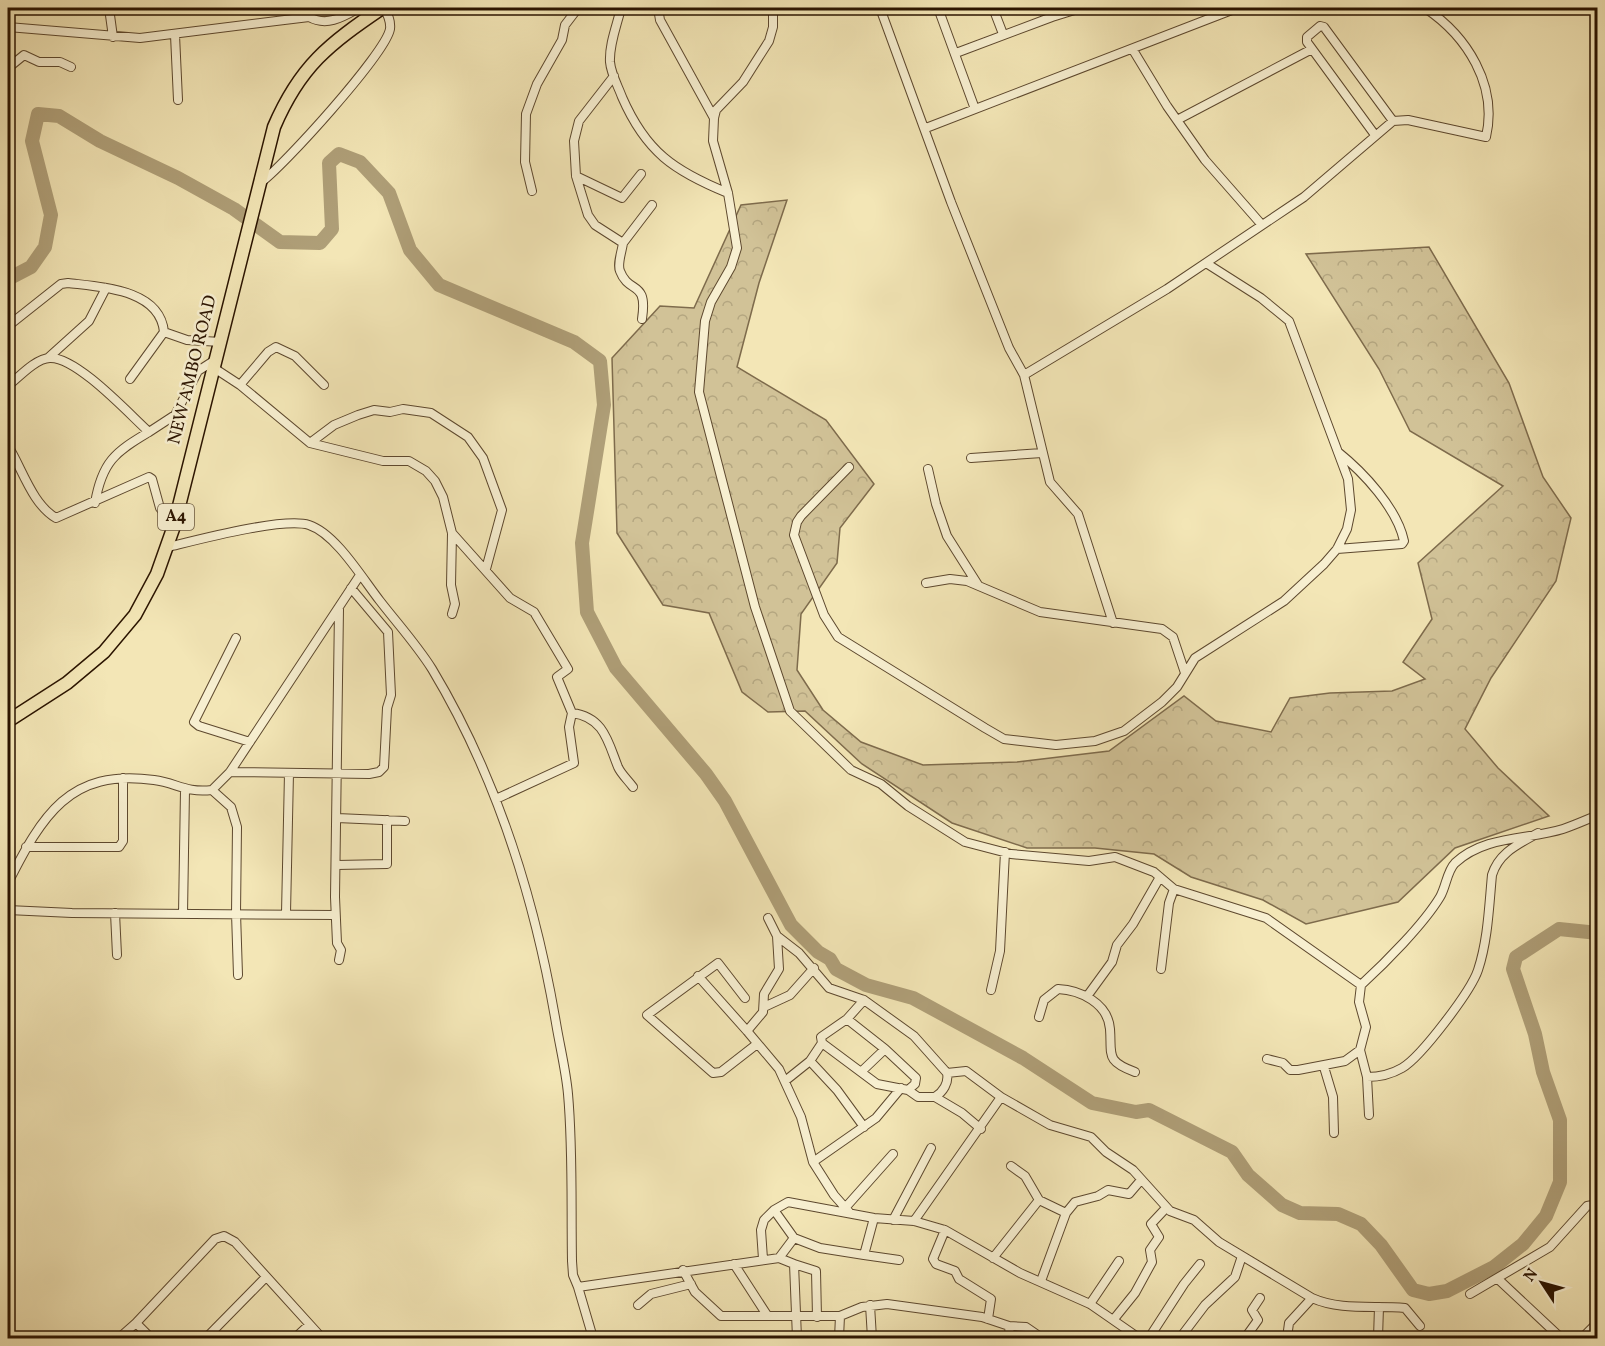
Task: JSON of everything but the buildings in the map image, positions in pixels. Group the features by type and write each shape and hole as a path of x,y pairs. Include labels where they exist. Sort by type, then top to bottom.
{"main road":[{"name":"NEW AMBO ROAD","path":"8,721 67,683 119,636 148,593 168,547 174,526 183,479 216,364 256,191 274,127 291,89 326,49 383,8"}],"street":[{"path":"109,8 113,37"},
{"path":"306,8 309,17"},
{"path":"8,27 113,37 176,35 309,17 324,22 336,20 358,8"},
{"path":"256,191 276,172 345,94 380,49 390,31 389,17 383,8"},
{"path":"532,191 525,162 526,114 537,84 562,40 565,25 578,8"},
{"path":"621,8 611,44 610,62 629,112 650,146 684,173 728,193"},
{"path":"658,8 660,20 714,118"},
{"path":"773,8 770,41 743,82 716,110 714,118 712,141 728,193 737,248 731,267 711,302 705,321 700,402 755,607 790,711 851,770 881,784 908,806 965,842 1005,852 1089,861 1114,857 1154,872 1174,889 1266,918 1360,985"},
{"path":"880,8 968,243 1010,348 1024,375 1050,482 1078,514 1113,623"},
{"path":"938,8 975,109"},
{"path":"993,8 1003,34"},
{"path":"1049,8 1052,16"},
{"path":"956,53 1052,16 1081,8"},
{"path":"926,128 1237,8"},
{"path":"1024,375 1206,263 1262,225 1337,171 1393,121 1408,120 1484,138 1487,136 1486,89 1483,75 1455,32 1425,8"},
{"path":"1375,135 1307,42 1307,37 1320,27 1324,27 1393,121"},
{"path":"176,35 178,100"},
{"path":"1177,120 1312,49"},
{"path":"1133,50 1205,160 1262,225"},
{"path":"8,68 24,55 39,62 60,62 71,67"},
{"path":"614,76 579,121 574,141 576,176 591,220 623,243"},
{"path":"576,176 622,198 641,174"},
{"path":"642,320 644,302 641,292 621,273 619,268 623,243 652,205"},
{"path":"849,467 801,516 794,535 824,615 838,637 1004,739 1056,746 1095,741 1124,731 1162,702 1177,687 1195,658 1284,601 1324,564 1337,549 1347,529 1351,510 1348,479 1289,321 1261,298 1206,263"},
{"path":"8,326 61,284 131,293 160,315 164,332 130,379"},
{"path":"8,386 48,357 89,321 106,288"},
{"path":"164,332 187,340 221,342"},
{"path":"240,385 268,352 276,347 295,356 324,385"},
{"path":"48,357 69,365 93,381 149,432"},
{"path":"95,503 106,464 124,446 175,415 198,371 216,364 310,443 383,461 402,460 417,464 435,481 443,497 452,533 451,585 455,604 452,614"},
{"path":"310,443 334,425 374,410 390,412 403,409 431,413 468,437 483,458 502,510 486,569"},
{"path":"8,446 30,488 49,514 61,518 149,477 152,479 160,508 174,526"},
{"path":"1337,452 1350,462 1389,509 1404,541 1402,544 1337,549"},
{"path":"971,458 1042,453"},
{"path":"928,469 936,504 947,536 978,585"},
{"path":"168,547 237,531 306,524 328,536 431,667 453,707 496,799 528,897 546,966 568,1092 573,1275 593,1338"},
{"path":"452,533 510,598 534,612 568,669 557,677 572,713 569,727 574,764 496,799"},
{"path":"212,790 230,772 360,575"},
{"path":"926,584 950,579 978,585 1040,612 1113,623 1144,625 1168,632 1173,637 1185,673"},
{"path":"230,772 373,773 381,770 386,760 387,708 391,695 388,632 351,588"},
{"path":"339,608 335,915 337,943 341,951 339,960"},
{"path":"236,638 194,722 199,726 250,742"},
{"path":"572,713 583,714 606,732 619,769 633,786"},
{"path":"286,913 290,773"},
{"path":"26,847 119,847 123,841 123,778"},
{"path":"8,883 26,847 46,816 71,793 106,779 123,778 156,780 185,790 212,790 231,807 237,827 238,975"},
{"path":"183,914 185,790"},
{"path":"1369,1115 1367,1077 1360,1050 1366,1027 1359,1002 1360,985 1384,964 1440,896 1454,864 1484,846 1513,837 1562,830 1598,815"},
{"path":"337,818 405,821"},
{"path":"337,865 387,864 387,820"},
{"path":"1367,1077 1382,1077 1404,1067 1416,1056 1468,990 1482,956 1492,875 1496,863 1510,850 1539,833"},
{"path":"991,990 1000,951 1005,852"},
{"path":"1088,995 1112,962 1117,945 1133,924 1160,877"},
{"path":"1161,969 1169,903 1174,889"},
{"path":"8,910 335,915"},
{"path":"115,913 117,955"},
{"path":"747,1031 760,1018 764,1007 764,994 779,969 777,936 768,918"},
{"path":"777,936 782,937 833,991 846,992 864,1000 926,1046 947,1073 945,1088 935,1098"},
{"path":"744,998 719,964 715,964 649,1011 648,1017 713,1073 721,1071 757,1044"},
{"path":"764,1007 790,995 813,968"},
{"path":"699,976 779,1069 801,1117 813,1162 848,1211"},
{"path":"1039,1017 1044,1000 1058,989 1088,995 1108,1019 1109,1048 1114,1060 1119,1066 1135,1072"},
{"path":"785,1081 810,1061 822,1043 821,1037 846,1019 864,1000"},
{"path":"813,1162 876,1118 905,1089 915,1084 916,1078 885,1049 846,1019"},
{"path":"822,1043 877,1084 905,1089 918,1097 935,1098 962,1113 981,1129"},
{"path":"862,1071 885,1049"},
{"path":"1267,1059 1283,1063 1290,1070 1324,1067 1345,1061 1360,1050"},
{"path":"810,1061 837,1090 864,1127"},
{"path":"1324,1067 1333,1097 1334,1133"},
{"path":"947,1073 966,1071 1001,1097 1050,1125 1091,1137 1106,1152 1124,1163 1141,1179 1166,1208 1177,1215 1194,1220 1219,1242 1312,1298 1323,1303 1345,1306 1404,1308 1420,1326"},
{"path":"914,1221 981,1129 1001,1097"},
{"path":"893,1220 931,1148"},
{"path":"848,1211 893,1154"},
{"path":"1011,1166 1025,1176 1039,1200 1066,1214"},
{"path":"1041,1281 1066,1214 1075,1202 1098,1196 1108,1190 1129,1194 1141,1179"},
{"path":"993,1258 1039,1200"},
{"path":"763,1259 761,1230 764,1220 774,1210 788,1202 800,1202 874,1218 914,1221 945,1230 993,1258 1090,1304 1139,1338"},
{"path":"1470,1294 1550,1247 1587,1206 1598,1204"},
{"path":"1114,1319 1135,1293 1152,1262 1150,1250 1159,1237 1151,1224 1166,1208"},
{"path":"774,1210 794,1238 820,1248 899,1260"},
{"path":"864,1255 874,1218"},
{"path":"945,1230 933,1259 936,1264 955,1271 959,1279 992,1299 988,1319"},
{"path":"119,1338 215,1239 224,1236 235,1242 322,1338"},
{"path":"779,1258 794,1238"},
{"path":"1180,1338 1205,1305 1235,1277 1242,1256"},
{"path":"578,1287 683,1270 779,1258 816,1271 817,1317"},
{"path":"1090,1304 1119,1261"},
{"path":"734,1264 767,1315"},
{"path":"794,1264 797,1338"},
{"path":"1149,1338 1184,1284 1200,1264"},
{"path":"683,1270 707,1306 721,1316 767,1315 795,1318 840,1316 870,1305 908,1306 988,1319 1010,1326 1026,1327 1042,1338"},
{"path":"206,1338 266,1277"},
{"path":"1498,1279 1561,1338"},
{"path":"638,1305 651,1294 691,1284"},
{"path":"1245,1338 1258,1320 1252,1310 1260,1298"},
{"path":"1287,1338 1289,1323 1312,1298"},
{"path":"870,1305 872,1338"},
{"path":"1378,1338 1379,1307"},
{"path":"839,1338 840,1316"},
{"path":"1582,1338 1598,1322"},
{"path":"136,1323 151,1338"},
{"path":"295,1338 309,1325"},
{"path":"1010,1326 1010,1338"}],"green space":[{"path":"787,200 759,283 737,367 826,420 874,484 840,528 837,563 801,614 797,670 823,710 861,742 923,765 1017,762 1109,751 1184,696 1216,721 1271,732 1290,698 1330,693 1392,691 1425,679 1403,662 1432,619 1418,563 1503,486 1410,431 1379,369 1306,254 1429,247 1509,383 1543,477 1571,518 1556,581 1491,678 1465,729 1498,768 1549,816 1455,848 1398,902 1306,924 1263,900 1191,877 1154,854 1095,848 1027,848 952,823 862,764 805,711 768,712 742,692 709,613 663,605 617,533 612,358 660,306 694,308 741,205"}],"waterway":[{"path":"8,279 31,267 45,247 51,215 32,141 38,114 59,116 100,141 178,178 234,209 280,242 320,243 332,229 329,163 339,154 360,162 389,193 410,250 439,285 574,342 600,361 604,405 582,543 587,612 616,668 706,774 725,801 791,925 818,952 830,959 836,969 866,985 913,998 1023,1058 1092,1103 1136,1112 1149,1110 1232,1152 1248,1175 1282,1205 1300,1213 1338,1214 1361,1224 1381,1245 1413,1290 1429,1294 1447,1291 1494,1267 1523,1244 1546,1216 1560,1182 1560,1120 1543,1072 1535,1034 1513,969 1516,957 1559,929 1598,933"}]}
